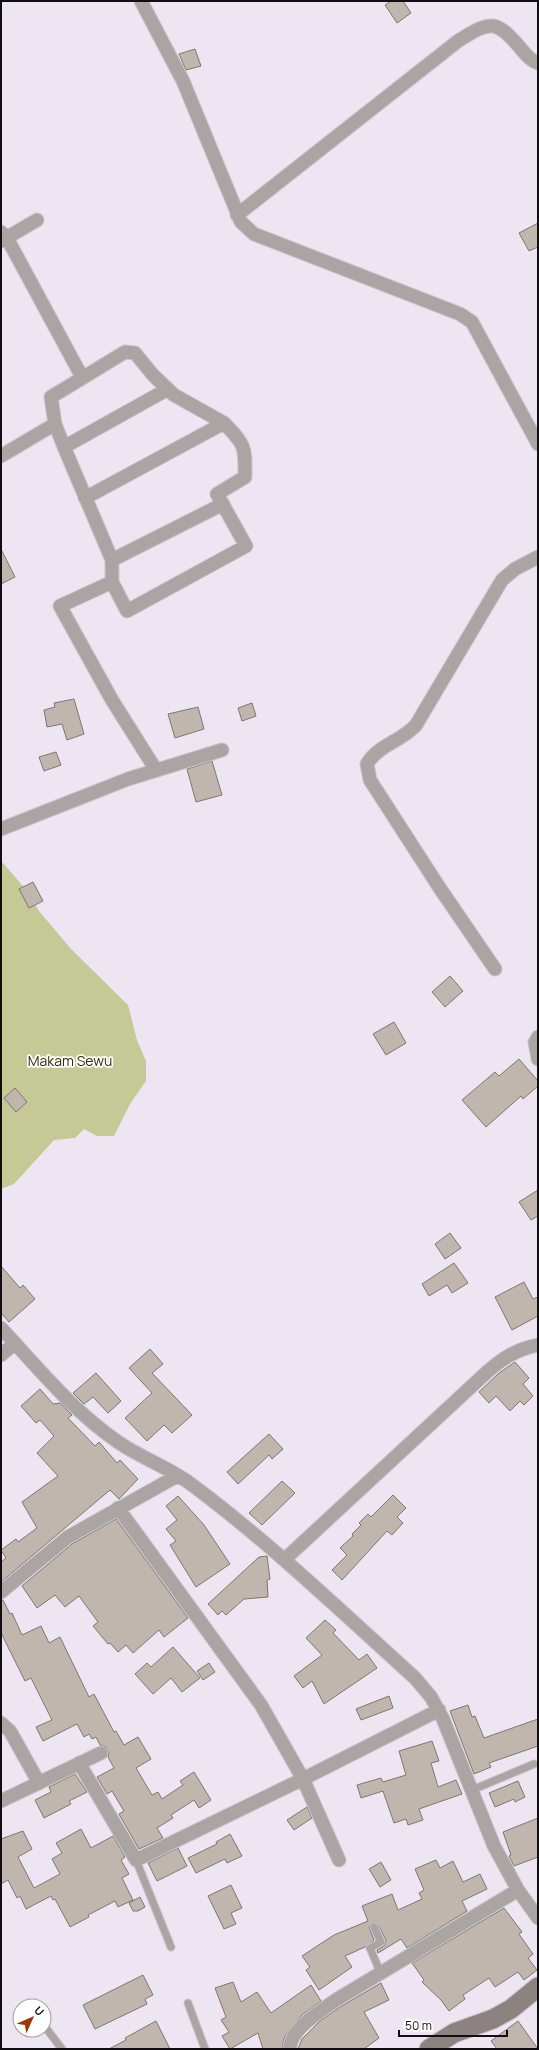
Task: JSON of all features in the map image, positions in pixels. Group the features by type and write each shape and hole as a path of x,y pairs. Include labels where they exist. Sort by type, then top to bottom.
{"main road":[{"path":"429,2049 454,2033 493,2019 511,2009 538,1987"}],"street":[{"path":"141,1 183,81 240,222 254,234 460,314 472,322 538,444"},
{"path":"237,215 458,41 473,32 490,25 502,29 528,57 538,63"},
{"path":"37,220 3,237 82,377"},
{"path":"125,352 135,353 168,389 174,395 224,423 237,437 245,449 245,477 218,494 246,546 127,611 112,582 112,560 55,424 51,397 125,352"},
{"path":"64,447 168,389"},
{"path":"85,498 224,423"},
{"path":"1,456 55,424"},
{"path":"112,560 223,504"},
{"path":"495,969 439,887 370,780 367,772 367,764 377,751 401,738 416,725 502,580 514,569 538,557"},
{"path":"112,582 60,606 112,700 156,770"},
{"path":"1,829 128,778 222,750"},
{"path":"538,1037 535,1042 538,1059"},
{"path":"1,1328 74,1406 94,1425 119,1443 190,1483 284,1560 415,1678 431,1697 439,1710 494,1846 518,1890 538,1918"},
{"path":"1,1355 15,1343"},
{"path":"284,1560 487,1372 507,1356 525,1348 538,1345"},
{"path":"1,1592 68,1537 177,1476"},
{"path":"118,1508 261,1705 303,1779 339,1860"},
{"path":"79,1763 136,1860 303,1779 439,1710"},
{"path":"1,1723 10,1731 39,1783"},
{"path":"1,1801 101,1753"},
{"path":"290,2049 292,2038 309,2019 336,2000 518,1890"}],"lane":[{"path":"472,1790 534,1764"},
{"path":"136,1860 171,1947"},
{"path":"374,1927 381,1942 370,1948 381,1974"},
{"path":"188,2003 205,2049"},
{"path":"52,2036 62,2049"}],"green space":[{"name":"Makam Sewu","path":"1,863 3,863 28,892 39,911 71,949 128,1005 137,1040 146,1061 146,1081 130,1104 114,1136 97,1136 84,1129 75,1138 54,1140 14,1184 1,1189"}],"building":[{"path":"391,1 403,1 411,13 397,23 385,5"},
{"path":"195,49 201,66 186,70 179,54"},
{"path":"538,223 538,247 529,251 519,233"},
{"path":"1,549 15,577 1,584"},
{"path":"74,699 84,734 67,740 62,724 47,727 44,710 55,707 54,703"},
{"path":"252,703 256,716 242,721 238,708"},
{"path":"198,707 204,729 175,738 168,714"},
{"path":"56,752 61,765 44,771 39,757"},
{"path":"212,761 222,795 196,802 187,769"},
{"path":"33,882 43,901 29,908 19,889"},
{"path":"450,976 463,991 445,1007 432,992"},
{"path":"394,1022 406,1043 386,1055 373,1034"},
{"path":"519,1059 538,1081 538,1086 523,1099 521,1096 486,1127 462,1100 495,1072 499,1076"},
{"path":"15,1088 27,1102 16,1112 4,1098"},
{"path":"538,1190 538,1216 531,1220 519,1202"},
{"path":"450,1233 461,1248 445,1259 435,1244"},
{"path":"454,1263 468,1283 452,1293 447,1285 429,1296 422,1284"},
{"path":"1,1266 20,1288 23,1285 35,1299 9,1322 1,1313"},
{"path":"524,1282 533,1299 538,1297 538,1316 512,1330 495,1297"},
{"path":"150,1349 163,1364 152,1373 192,1415 172,1433 164,1425 147,1441 125,1418 152,1393 129,1368"},
{"path":"515,1362 529,1378 523,1384 533,1396 524,1405 520,1401 510,1411 496,1396 489,1403 479,1392 499,1373"},
{"path":"96,1373 121,1401 108,1413 93,1397 84,1404 73,1393"},
{"path":"40,1389 53,1404 60,1403 72,1415 68,1418 95,1446 99,1442 117,1463 120,1460 138,1479 119,1499 110,1490 1,1582 1,1562 6,1558 1,1550 16,1539 18,1542 37,1528 22,1502 58,1476 37,1453 54,1436 40,1420 36,1423 21,1406"},
{"path":"269,1434 283,1449 272,1459 269,1455 238,1484 227,1472"},
{"path":"282,1481 295,1493 262,1525 249,1513"},
{"path":"393,1495 406,1508 397,1517 403,1523 392,1535 387,1531 342,1580 332,1570 347,1555 340,1548 353,1536 352,1534 361,1525 359,1523 368,1514 371,1517"},
{"path":"178,1496 204,1525 230,1564 196,1587 170,1545 176,1541 166,1529 177,1520 166,1506"},
{"path":"116,1519 188,1618 164,1637 159,1630 133,1653 126,1645 118,1652 110,1643 108,1644 93,1626 98,1622 79,1596 65,1607 55,1595 37,1608 22,1586 72,1544"},
{"path":"267,1556 270,1579 267,1580 268,1597 244,1599 226,1615 222,1611 218,1615 208,1604 259,1557"},
{"path":"1,1600 3,1600 10,1614 12,1613 22,1635 41,1626 49,1643 60,1637 89,1697 94,1694 114,1732 116,1731 124,1745 138,1737 151,1759 136,1768 152,1795 158,1792 162,1799 183,1785 180,1781 194,1772 211,1800 199,1808 194,1800 171,1815 173,1818 157,1828 163,1838 139,1849 119,1814 124,1811 112,1791 107,1794 97,1777 114,1768 108,1757 109,1753 106,1747 100,1745 96,1737 92,1739 89,1734 84,1737 77,1724 43,1741 36,1727 52,1720 31,1678 25,1681 1,1632"},
{"path":"325,1620 336,1630 333,1633 359,1660 367,1654 377,1668 324,1704 312,1681 303,1688 294,1676 322,1655 306,1638"},
{"path":"173,1647 200,1678 182,1692 171,1678 153,1694 135,1674 147,1663 151,1667"},
{"path":"209,1663 215,1672 203,1680 197,1671"},
{"path":"389,1696 393,1708 361,1720 356,1709"},
{"path":"468,1705 472,1717 475,1716 484,1738 538,1719 538,1746 489,1763 491,1767 474,1774 450,1711"},
{"path":"432,1741 439,1761 431,1763 438,1787 456,1780 462,1794 419,1809 423,1820 408,1825 406,1819 394,1823 383,1791 361,1798 357,1785 381,1778 383,1782 406,1775 399,1751"},
{"path":"75,1774 87,1792 69,1801 71,1804 44,1818 35,1800 51,1792 49,1787"},
{"path":"518,1781 525,1797 515,1802 514,1799 495,1807 489,1793"},
{"path":"307,1807 312,1818 294,1830 287,1820"},
{"path":"538,1818 538,1857 514,1866 509,1856 511,1855 503,1832"},
{"path":"81,1829 91,1848 113,1836 125,1857 121,1860 129,1874 122,1878 133,1900 118,1907 115,1901 88,1915 89,1917 70,1927 55,1899 53,1900 51,1896 26,1909 20,1896 17,1898 8,1880 1,1884 1,1839 23,1831 32,1849 18,1857 34,1888 60,1874 52,1859 62,1853 56,1843"},
{"path":"230,1834 242,1856 227,1863 225,1859 196,1873 188,1858 217,1844 216,1842"},
{"path":"178,1848 187,1866 157,1881 148,1863"},
{"path":"436,1860 440,1868 453,1861 463,1882 480,1874 487,1889 462,1901 467,1911 407,1948 401,1939 378,1953 377,1950 385,1945 386,1940 378,1925 372,1923 369,1927 374,1940 365,1947 345,1956 352,1967 319,1990 306,1970 310,1967 302,1956 334,1935 368,1921 362,1906 392,1894 398,1910 422,1899 419,1893 424,1890 415,1869"},
{"path":"381,1862 391,1880 380,1887 369,1869"},
{"path":"231,1885 242,1908 231,1913 236,1924 224,1929 208,1896"},
{"path":"140,1897 145,1907 138,1911 133,1911 129,1903"},
{"path":"504,1908 522,1932 519,1934 533,1954 528,1958 537,1970 524,1980 518,1972 495,1987 489,1978 463,1995 465,1999 449,2011 441,2000 422,1982 424,1980 412,1963"},
{"path":"143,1975 153,1995 145,1999 147,2004 95,2029 83,2005"},
{"path":"233,1982 241,2002 257,1992 271,2013 311,1985 321,2001 302,2015 289,2030 284,2038 282,2049 263,2049 258,2033 230,2049 222,2036 229,2032 221,2020 226,2017 215,1988"},
{"path":"381,1983 389,2000 364,2012 379,2038 364,2049 298,2049 302,2039 320,2021 340,2007"},
{"path":"156,2021 170,2049 109,2049 126,2040 125,2038"},
{"path":"518,2021 538,2049 497,2049 491,2041"}]}
